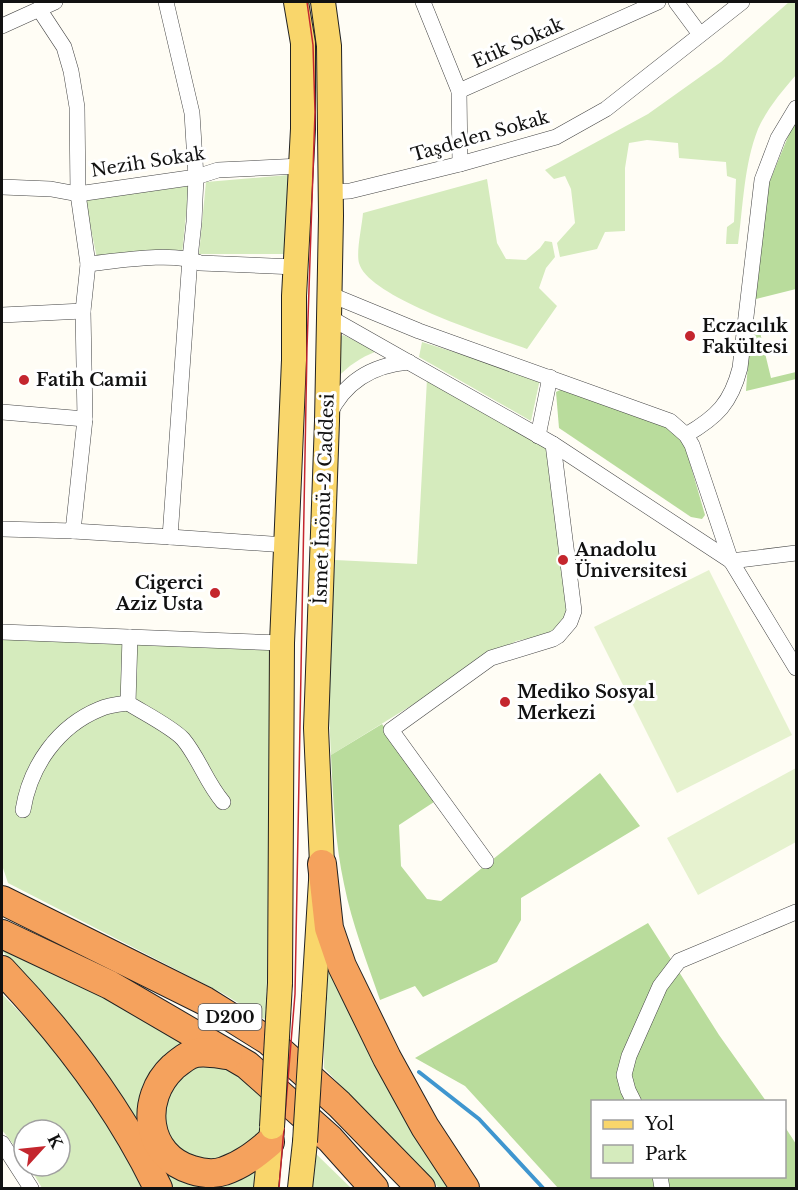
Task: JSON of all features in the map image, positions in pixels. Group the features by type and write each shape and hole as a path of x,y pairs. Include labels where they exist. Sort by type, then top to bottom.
{"highway":[{"path":"322,864 329,928 342,966 392,1068 425,1127 465,1188"},
{"name":"D200","path":"2,900 206,1001 269,1041 339,1104 421,1188"},
{"name":"D200","path":"2,934 110,985 247,1065 330,1138 374,1188"},
{"path":"2,970 72,1049 111,1104 158,1188"},
{"path":"231,1055 195,1053 178,1062 162,1077 152,1101 151,1126 163,1150 178,1166 204,1173 222,1172 244,1163 271,1135"}],"main road":[{"name":"İsmet İnönü-2 Caddesi","path":"266,1188 280,983 282,644 301,166 303,44 296,2"},
{"name":"İsmet İnönü-2 Caddesi","path":"300,1188 305,1142 322,864 316,728 327,421 331,192 329,46 323,2"}],"street":[{"path":"2,26 55,2"},
{"path":"166,2 192,113 196,177 170,537"},
{"path":"423,2 459,90 460,164"},
{"name":"Etik Sokak","path":"459,90 658,2"},
{"path":"676,2 699,33"},
{"name":"Taşdelen Sokak","path":"331,192 350,191 460,164 556,136 606,109 699,33 742,2"},
{"path":"39,9 64,47 71,71 77,107 78,194 88,264 83,311 85,419 73,531"},
{"path":"686,435 707,423 720,411 736,384 740,368 762,180 778,138 796,108"},
{"name":"Nezih Sokak","path":"2,187 51,189 78,194 196,177 218,171 301,166"},
{"path":"88,264 137,259 190,258 200,263 296,267"},
{"path":"329,305 409,362 553,444 731,561 796,553"},
{"path":"329,305 419,331 670,421 686,435 692,445 731,561 796,668"},
{"path":"2,315 83,311"},
{"path":"327,421 340,397 358,378 391,363 409,362"},
{"path":"538,436 550,377"},
{"path":"2,412 85,419"},
{"path":"486,861 391,730 491,658 553,639 563,632 570,622 574,610 553,444"},
{"path":"2,529 73,531 285,545"},
{"path":"2,632 282,644"},
{"path":"128,703 130,637"},
{"path":"22,810 26,790 32,776 48,749 72,724 102,707 128,703 180,736 193,752 213,791 222,802"},
{"path":"633,1100 624,1075 629,1056 660,986 679,961 796,912"},
{"path":"2,1143 32,1188"}],"green space":[{"path":"789,2 796,2 796,75 766,114 753,142 738,244 726,244 727,227 734,222 736,179 727,176 726,162 679,158 678,143 647,140 629,143 625,168 625,231 605,232 597,249 560,257 557,243 575,223 571,189 565,176 554,179 545,170 648,114 721,62"},
{"path":"796,124 796,289 752,300 769,183 792,127"},
{"path":"288,175 285,254 199,254 206,182"},
{"path":"487,179 497,243 506,259 526,260 545,241 552,242 555,257 546,268 539,288 557,306 527,349 462,326 407,302 384,290 367,276 359,263 363,213"},
{"path":"189,186 182,254 98,263 85,200"},
{"path":"757,320 771,378 796,372 796,379 746,391 751,321"},
{"path":"343,335 377,351 355,362 336,379 339,338"},
{"path":"422,342 540,379 531,421 419,357"},
{"path":"427,379 548,447 569,607 561,626 550,634 516,641 331,755 327,676 335,560 417,564"},
{"path":"566,387 662,421 683,439 705,515 702,519 691,517 559,428 556,392"},
{"path":"709,570 792,735 677,793 594,627"},
{"path":"2,637 274,649 266,1020 222,993 8,883 2,865"},
{"path":"382,724 437,800 399,825 401,866 427,899 441,901 600,773 640,826 521,898 521,920 497,962 423,997 415,986 380,1000 355,928 344,884 336,836 331,755"},
{"path":"796,768 796,842 698,895 667,838"},
{"path":"648,923 719,1035 765,1100 591,1100 591,1178 786,1178 786,1129 796,1144 796,1188 558,1188 465,1086 415,1058"},
{"path":"324,940 454,1188 439,1188 324,1068"},
{"path":"2,944 195,1044 145,1113 190,1175 260,1158 257,1188 164,1188 39,989 2,951"},
{"path":"2,994 59,1053 123,1146 143,1188 42,1188 36,1178 72,1178 72,1118 12,1118 12,1143 2,1130"},
{"path":"219,1059 264,1092 261,1132 251,1143 220,1160 198,1160 183,1154 161,1127 174,1073"},
{"path":"312,1150 351,1188 310,1188"}],"waterway":[{"path":"419,1072 479,1119 543,1188"}],"tram line":[{"path":"279,1188 295,994 307,348 315,112 313,45 307,2"}],"place":[{"name":"Eczacılık Fakültesi","path":"690,336"},
{"name":"Fatih Camii","path":"24,380"},
{"name":"Anadolu Üniversitesi","path":"563,560"},
{"name":"Cigerci Aziz Usta","path":"215,593"},
{"name":"Mediko Sosyal Merkezi","path":"505,702"}]}
